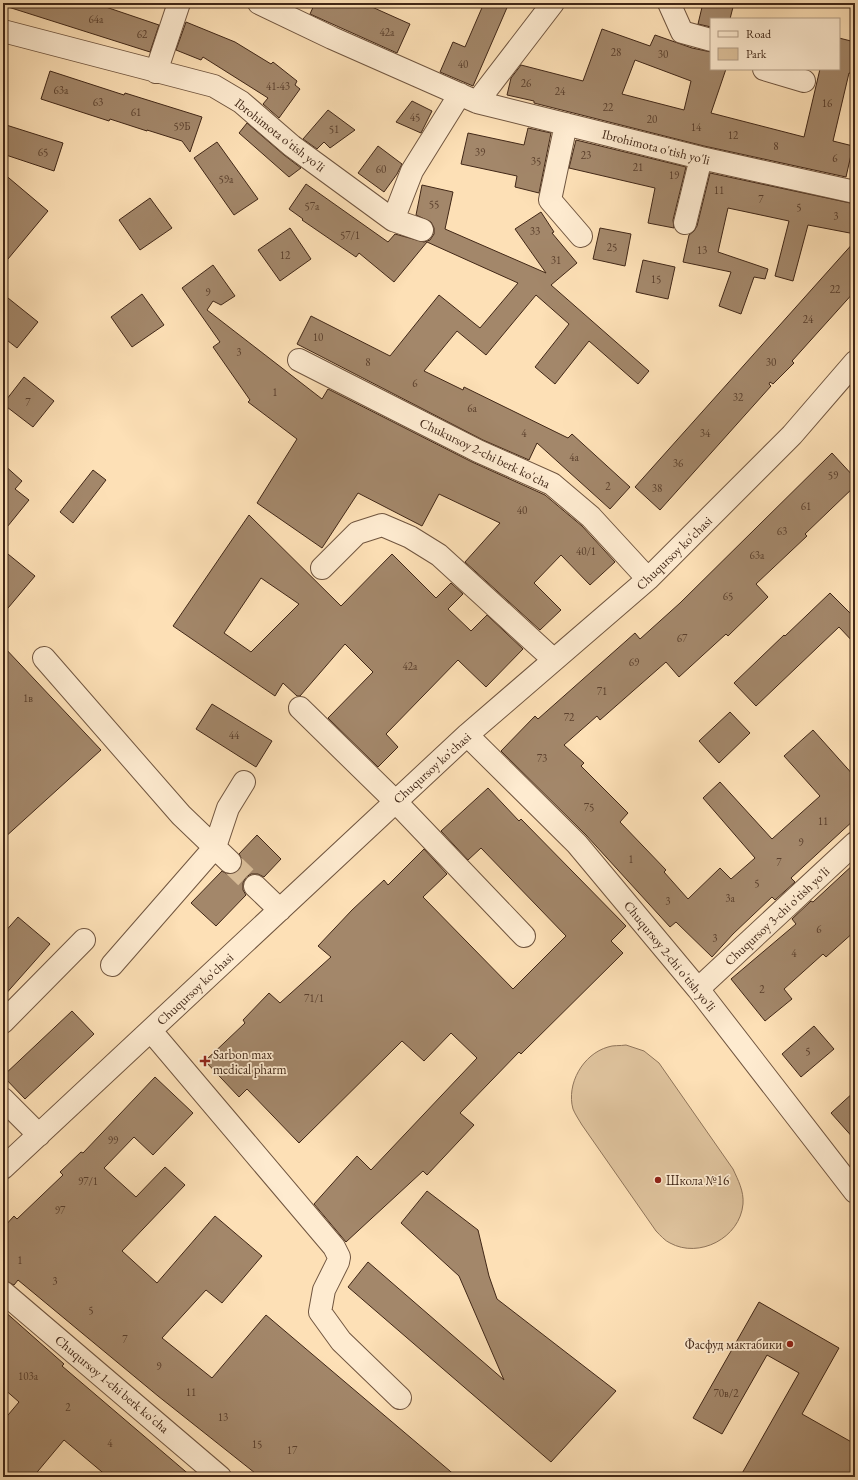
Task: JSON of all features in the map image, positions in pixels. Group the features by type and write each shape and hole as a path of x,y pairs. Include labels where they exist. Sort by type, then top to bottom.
{"street":[{"path":"156,72 179,3"},
{"name":"Ibrohimota o'tish yo'li","path":"259,3 332,38 468,98 701,158 855,192"},
{"path":"393,220 412,171 468,98 553,3"},
{"path":"669,3 682,32 710,40"},
{"name":"Ibrohimota o'tish yo'li","path":"3,31 156,72 182,76 214,86 234,98 292,146 393,220 422,230"},
{"path":"767,70 804,81"},
{"path":"566,124 550,200 581,236"},
{"path":"685,223 701,158"},
{"name":"Chukursoy 2-chi berk ko'cha","path":"299,360 478,451 552,484 591,517 648,579"},
{"name":"Chuqursoy ko'chasi","path":"3,1168 467,735 648,579 792,435 855,362"},
{"path":"322,568 358,533 382,525 410,537 438,555 554,660"},
{"path":"44,658 181,814 230,862"},
{"path":"300,708 395,801 524,936"},
{"name":"Chuqursoy 2-chi o'tish yo'li","path":"467,735 577,844 698,989 855,1192"},
{"path":"112,965 215,847 228,808 244,782"},
{"name":"Chuqursoy 3-chi o'tish yo'li","path":"698,989 855,843"},
{"path":"255,886 280,910"},
{"path":"3,1022 84,940"},
{"path":"151,1031 334,1247 339,1257 338,1262 324,1290 320,1312 341,1341 400,1398"},
{"path":"3,1099 39,1135"},
{"name":"Chuqursoy 1-chi berk ko'cha","path":"3,1292 220,1477"}],"green space":[{"path":"626,1045 644,1051 659,1063 733,1169 737,1177 742,1190 743,1199 740,1216 734,1227 726,1236 705,1247 681,1247 668,1242 656,1231 582,1125 573,1109 571,1099 574,1080 584,1063 591,1056 610,1046"}],"building":[{"path":"5,3 94,3 159,25 150,52 5,6"},
{"path":"315,3 363,3 410,24 397,53 310,14"},
{"path":"484,3 509,3 473,86 440,72 453,42 465,47"},
{"path":"703,3 734,3 730,18 710,18 710,27 698,24"},
{"path":"186,22 235,42 271,64 273,62 297,81 295,85 300,89 279,118 263,104 268,98 203,57 201,60 176,50"},
{"path":"602,29 650,46 655,35 692,48 710,52 710,70 726,70 711,113 804,137 820,70 840,70 840,38 855,42 855,74 849,73 833,141 853,146 846,177 704,146 507,95 511,78 521,65 583,81","holes":["635,60 691,81 684,110 622,94"]},
{"path":"50,71 124,95 125,93 202,117 190,152 182,141 110,119 109,121 41,99"},
{"path":"412,101 432,111 421,133 396,122"},
{"path":"328,110 355,130 330,148 324,142 317,149 303,139"},
{"path":"247,123 301,168 289,177 239,133"},
{"path":"3,124 63,143 54,171 3,154"},
{"path":"528,128 551,133 539,193 515,187 517,176 461,164 468,133 524,145"},
{"path":"576,140 686,167 673,220 674,228 648,223 655,188 569,168"},
{"path":"217,142 258,199 234,215 194,158"},
{"path":"378,146 402,164 397,174 384,192 358,173"},
{"path":"3,173 48,211 3,265"},
{"path":"710,173 855,204 855,234 808,225 793,281 775,276 789,221 728,208 718,252 768,269 765,279 754,277 741,314 719,306 731,272 683,262 689,235 697,226"},
{"path":"306,184 388,242 395,234 424,242 430,240 434,234 434,228 431,222 416,215 422,185 453,192 445,229 546,273 515,229 541,212 554,232 552,233 577,263 551,285 649,371 638,384 589,341 555,384 535,367 569,324 536,295 486,355 457,331 424,371 463,390 464,387 568,438 572,434 630,487 610,509 537,443 529,460 483,440 297,344 311,316 390,356 439,295 480,328 518,283 427,242 394,282 359,253 356,257 302,220 303,219 289,209"},
{"path":"150,198 172,228 140,250 119,220"},
{"path":"290,228 311,259 280,281 258,250"},
{"path":"600,228 631,234 625,266 593,259"},
{"path":"855,241 855,291 792,361 794,363 773,384 770,382 769,384 771,386 660,510 635,487"},
{"path":"643,260 675,267 668,299 636,292"},
{"path":"213,265 235,296 221,305 213,301 207,310 322,399 328,389 472,462 545,495 582,526 615,562 590,585 561,555 534,583 561,610 540,630 465,562 500,523 439,494 422,526 358,493 322,548 257,503 297,439 248,402 250,400 213,347 220,342 182,288"},
{"path":"3,294 38,322 17,348 3,337"},
{"path":"142,294 164,325 132,347 111,317"},
{"path":"24,377 54,401 33,427 3,404"},
{"path":"832,453 855,478 855,486 805,534 807,536 756,584 768,597 728,636 726,634 679,677 666,662 600,720 597,716 564,745 584,763 581,766 628,813 620,822 666,870 664,872 688,899 720,868 731,879 755,858 703,798 720,782 772,839 820,796 784,756 813,730 855,777 855,819 791,878 795,882 775,900 772,897 733,934 712,957 676,922 670,927 586,835 501,751 535,716 538,719 635,633 640,639 680,603"},
{"path":"3,464 22,481 15,489 29,500 3,532"},
{"path":"93,470 106,480 73,523 60,512"},
{"path":"249,515 341,606 392,554 436,598 451,583 463,594 448,609 471,631 487,615 523,649 486,687 458,660 386,734 398,747 378,767 328,718 373,672 345,644 300,696 297,696 283,683 275,696 173,626","holes":["261,578 299,604 251,652 224,633"]},
{"path":"3,550 35,576 3,614"},
{"path":"830,593 855,618 855,644 839,627 756,706 734,683"},
{"path":"3,646 101,750 3,839"},
{"path":"212,704 272,741 256,767 196,729"},
{"path":"730,712 750,733 719,763 699,741"},
{"path":"488,788 519,821 521,819 626,926 611,941 623,953 521,1054 519,1052 460,1113 474,1125 427,1175 423,1171 346,1242 314,1204 357,1156 371,1170 477,1058 451,1033 424,1061 402,1041 299,1143 247,1089 239,1097 205,1061 245,1023 243,1020 269,993 280,1003 331,957 318,946 352,910 384,880 388,885 424,849 447,874 423,897 513,989 566,936 481,848 468,860 441,831"},
{"path":"257,835 281,859 264,877 258,874 251,874 246,877 243,883 243,890 246,895 216,926 191,903 222,871 227,874 233,874 239,871 242,865 242,859 239,854"},
{"path":"855,863 855,931 826,957 823,954 784,989 792,999 765,1021 731,979 796,924 792,919 811,901 813,902"},
{"path":"18,917 50,944 3,997 3,934"},
{"path":"72,1011 94,1034 25,1099 3,1076"},
{"path":"814,1026 834,1049 801,1077 782,1054"},
{"path":"155,1077 193,1113 153,1155 134,1137 104,1168 136,1197 165,1167 185,1185 122,1251 157,1283 215,1216 262,1256 222,1303 206,1290 162,1338 212,1378 266,1315 457,1477 260,1477 158,1396 18,1280 14,1285 3,1280 3,1228 14,1216 17,1219 63,1175 60,1172 81,1152 83,1153"},
{"path":"855,1091 855,1140 831,1113"},
{"path":"427,1191 478,1230 489,1276 497,1299 616,1391 551,1462 348,1287 368,1262 504,1380 459,1276 401,1223"},
{"path":"759,1302 839,1348 802,1414 855,1444 855,1477 740,1477 799,1373 767,1355 722,1434 693,1418"},
{"path":"3,1310 64,1364 62,1366 192,1477 108,1477 64,1440 33,1477 13,1477 3,1469 3,1421 19,1402 3,1388"}],"tunnel":[{"path":"230,862 255,886"}],"place":[{"name":"Sarbon max medical pharm","path":"205,1061"},
{"name":"Школа №16","path":"658,1180"},
{"name":"Фасфуд мактабики","path":"790,1344"}]}
